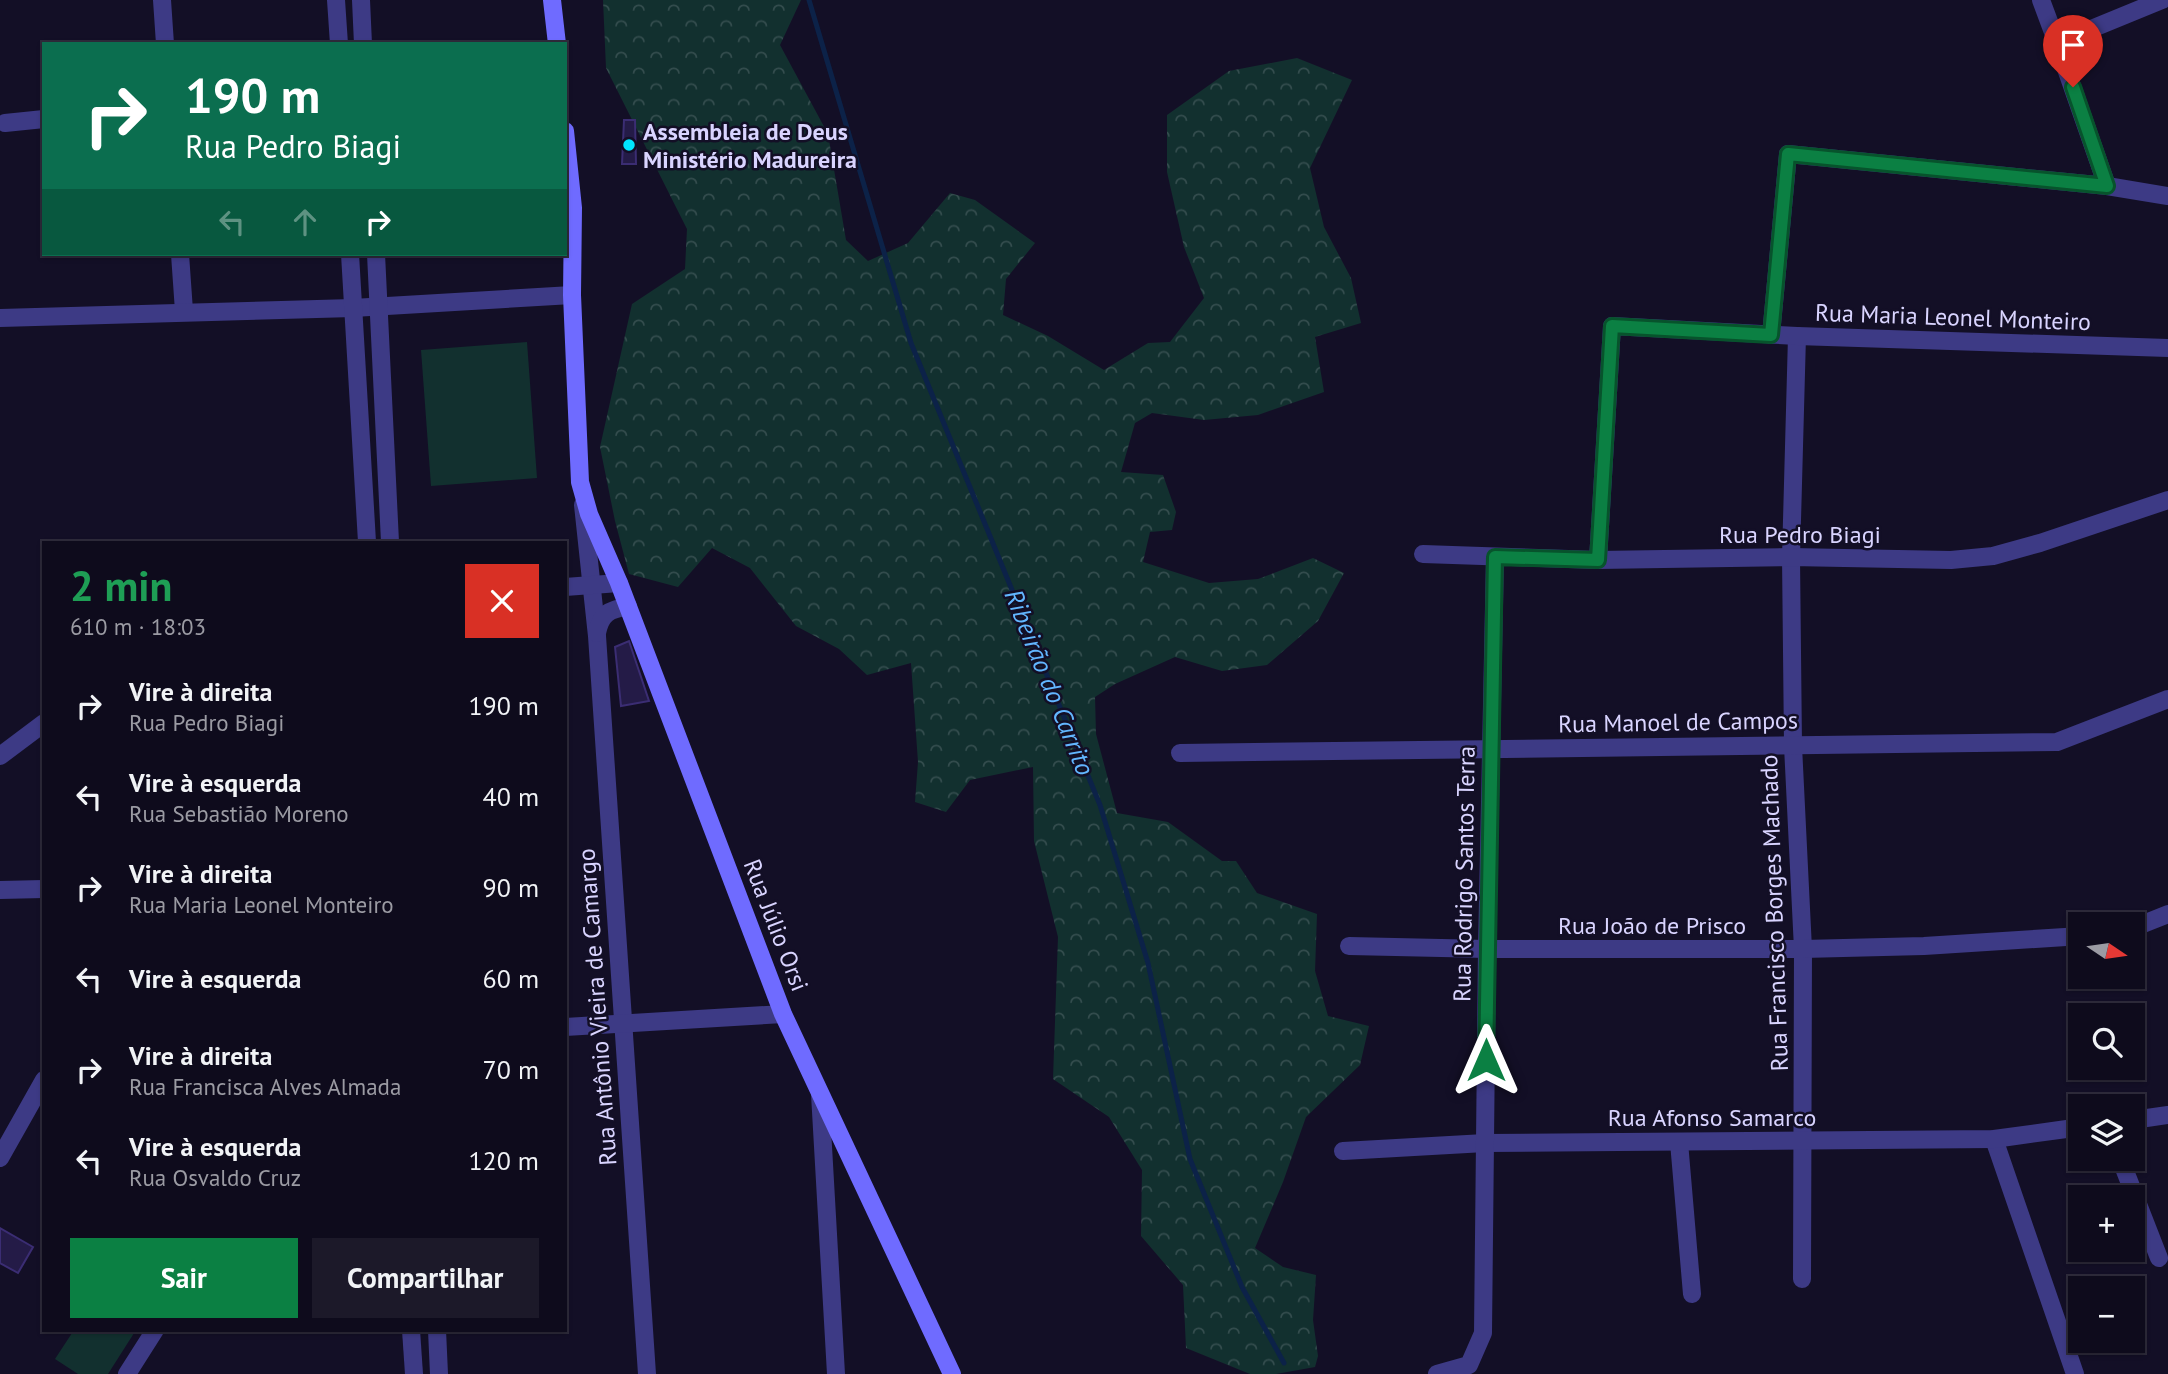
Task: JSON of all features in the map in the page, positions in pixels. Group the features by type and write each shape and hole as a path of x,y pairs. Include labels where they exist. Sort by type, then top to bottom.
{"main road":[{"path":"552,0 557,42"},
{"name":"Rua Júlio Orsi","path":"567,150 573,208 572,295 580,482 590,514 628,606 783,1014 952,1374"}],"street":[{"path":"162,0 165,42"},
{"path":"336,0 339,42"},
{"path":"361,0 363,42"},
{"path":"2041,0 2107,186"},
{"path":"2057,43 2162,0"},
{"path":"5,123 42,119"},
{"path":"1771,335 1788,154 2107,186 2168,196"},
{"path":"180,256 184,311"},
{"path":"350,256 367,541"},
{"path":"376,256 390,541"},
{"path":"0,318 353,308 572,295"},
{"name":"Rua Maria Leonel Monteiro","path":"1598,560 1612,326 1771,335 2168,348"},
{"name":"Rua Francisco Borges Machado","path":"1797,336 1791,557 1793,746 1803,949 1802,1279"},
{"name":"Rua Antônio Vieira de Camargo","path":"580,482 597,636 647,1374"},
{"name":"Rua Pedro Biagi","path":"1423,554 1598,560 1791,557 1951,560 1993,556 2040,544 2168,500"},
{"name":"Rua Rodrigo Santos Terra","path":"1437,1374 1469,1365 1483,1333 1495,557"},
{"path":"567,587 619,583"},
{"path":"597,636 603,615 628,606"},
{"name":"Rua Manoel de Campos","path":"1180,753 2057,741 2168,699"},
{"path":"0,756 42,724"},
{"path":"0,890 42,889"},
{"path":"2146,923 2168,914"},
{"name":"Rua João de Prisco","path":"1349,946 1803,949 1924,946 2068,937"},
{"path":"567,1027 783,1014"},
{"path":"0,1158 42,1084"},
{"path":"820,1090 836,1374"},
{"path":"2145,1118 2168,1115"},
{"name":"Rua Afonso Samarco","path":"1343,1151 1485,1143 1994,1139 2068,1129"},
{"path":"1994,1139 2075,1374"},
{"path":"1679,1142 1692,1294"},
{"path":"2125,1171 2159,1258"},
{"path":"127,1374 154,1332"},
{"path":"411,1332 414,1374"},
{"path":"437,1332 439,1374"}],"green space":[{"path":"603,0 801,0 780,45 828,134 846,240 868,261 908,243 950,193 975,200 1035,243 1006,279 1003,315 1048,336 1104,370 1148,343 1170,342 1204,298 1184,247 1167,172 1167,115 1229,71 1297,58 1352,80 1310,168 1324,227 1351,278 1361,323 1315,337 1324,392 1258,415 1204,420 1152,413 1135,423 1121,472 1163,475 1176,512 1172,530 1150,532 1143,562 1209,583 1258,579 1313,558 1344,573 1318,621 1267,665 1222,671 1175,657 1115,684 1095,697 1096,734 1117,813 1168,822 1222,861 1236,861 1257,893 1317,914 1315,971 1328,1016 1369,1026 1360,1065 1306,1117 1283,1182 1255,1248 1283,1267 1316,1275 1313,1320 1318,1356 1315,1367 1276,1374 1250,1374 1186,1348 1183,1285 1141,1236 1142,1170 1109,1117 1053,1079 1058,937 1034,841 1033,767 970,780 946,812 915,802 918,762 911,663 867,675 839,649 796,626 750,568 712,548 678,587 629,574 600,447 632,304 685,269 687,229 606,68"},
{"path":"527,342 537,478 431,486 421,350"},
{"path":"73,1332 135,1332 108,1374 78,1374 55,1359"}],"building":[{"path":"624,120 635,120 636,164 622,164"},
{"path":"629,641 649,701 621,706 615,647"},
{"path":"0,1228 33,1247 18,1273 0,1263"}],"waterway":[{"name":"Ribeirão do Carrito","path":"809,0 911,343 1100,805 1148,963 1190,1159 1242,1287 1284,1363"}],"place":[{"name":"Assembleia de Deus Ministério Madureira","path":"629,145"}],"route":[{"path":"1486,1060 1495,557 1598,560 1612,326 1771,335 1788,154 2107,186 2073,87"}]}
